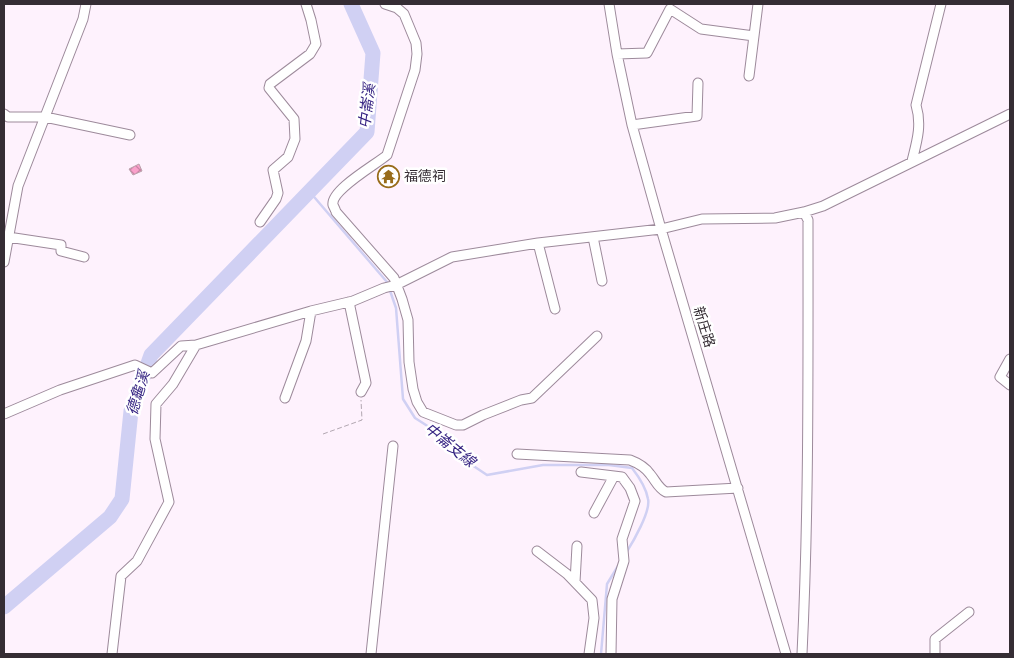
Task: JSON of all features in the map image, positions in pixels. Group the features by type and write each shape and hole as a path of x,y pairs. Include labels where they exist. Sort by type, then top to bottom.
{"street":[{"path":"4,262 18,186 82,19 86,4"},
{"path":"260,222 278,193 273,170 288,157 295,139 294,119 268,88 270,84 310,54 316,44 306,4"},
{"path":"385,4 397,8 406,18 416,43 415,70 387,155 378,163 359,174 333,198 332,205 394,278 408,320 409,362 413,389 422,412 456,425 463,425 521,400 532,398 597,336"},
{"name":"新庄路","path":"609,4 632,125 786,654"},
{"path":"749,76 758,4"},
{"path":"912,161 920,133 920,118 916,105 941,4"},
{"path":"618,54 647,53 671,6 701,30 754,36"},
{"path":"632,125 697,116 698,83"},
{"path":"4,114 8,117 45,117 130,134"},
{"path":"4,414 60,390 135,365 152,374 181,346 196,345 311,311 349,302 396,285 452,257 538,243 661,229 702,219 775,218 804,212 822,206 1010,114"},
{"path":"802,654 808,378 808,220 804,212"},
{"path":"8,237 61,245 61,251 84,258"},
{"path":"593,237 602,282"},
{"path":"538,243 555,309"},
{"path":"349,302 366,383 361,392"},
{"path":"286,398 306,340 311,311"},
{"path":"112,654 121,576 136,561 169,502 155,438 156,404 173,384 196,345"},
{"path":"1010,359 1000,377 1010,385"},
{"path":"371,654 393,446"},
{"path":"517,454 630,460 646,469 662,490 666,492 738,488"},
{"path":"581,472 622,477 630,488 635,501 622,539 624,561 612,599 611,654"},
{"path":"594,513 614,476"},
{"path":"575,582 577,546"},
{"path":"537,551 567,574 592,600 594,618 589,654"},
{"path":"934,654 935,639 970,612"}],"path":[{"path":"323,434 362,420 361,392"}],"building":[{"path":"139,164 142,171 133,175 129,169"},
{"name":"福德祠","path":"390,167 396,173 386,185 379,180"}],"waterway":[{"name":"德龜溪","path":"4,607 110,517 122,499 131,411 151,355 367,132 373,53 351,4"},
{"name":"中崙支線","path":"309,191 387,282 396,308 403,399 415,418 440,434 466,461 487,475 543,465 609,465 632,468 644,486 648,504 641,526 626,553"},
{"name":"中崙支線","path":"601,654 607,584 618,566"}],"place":[{"name":"福德祠","path":"388,176"}],"water label":[{"name":"中崙溪","path":"367,106"}]}
